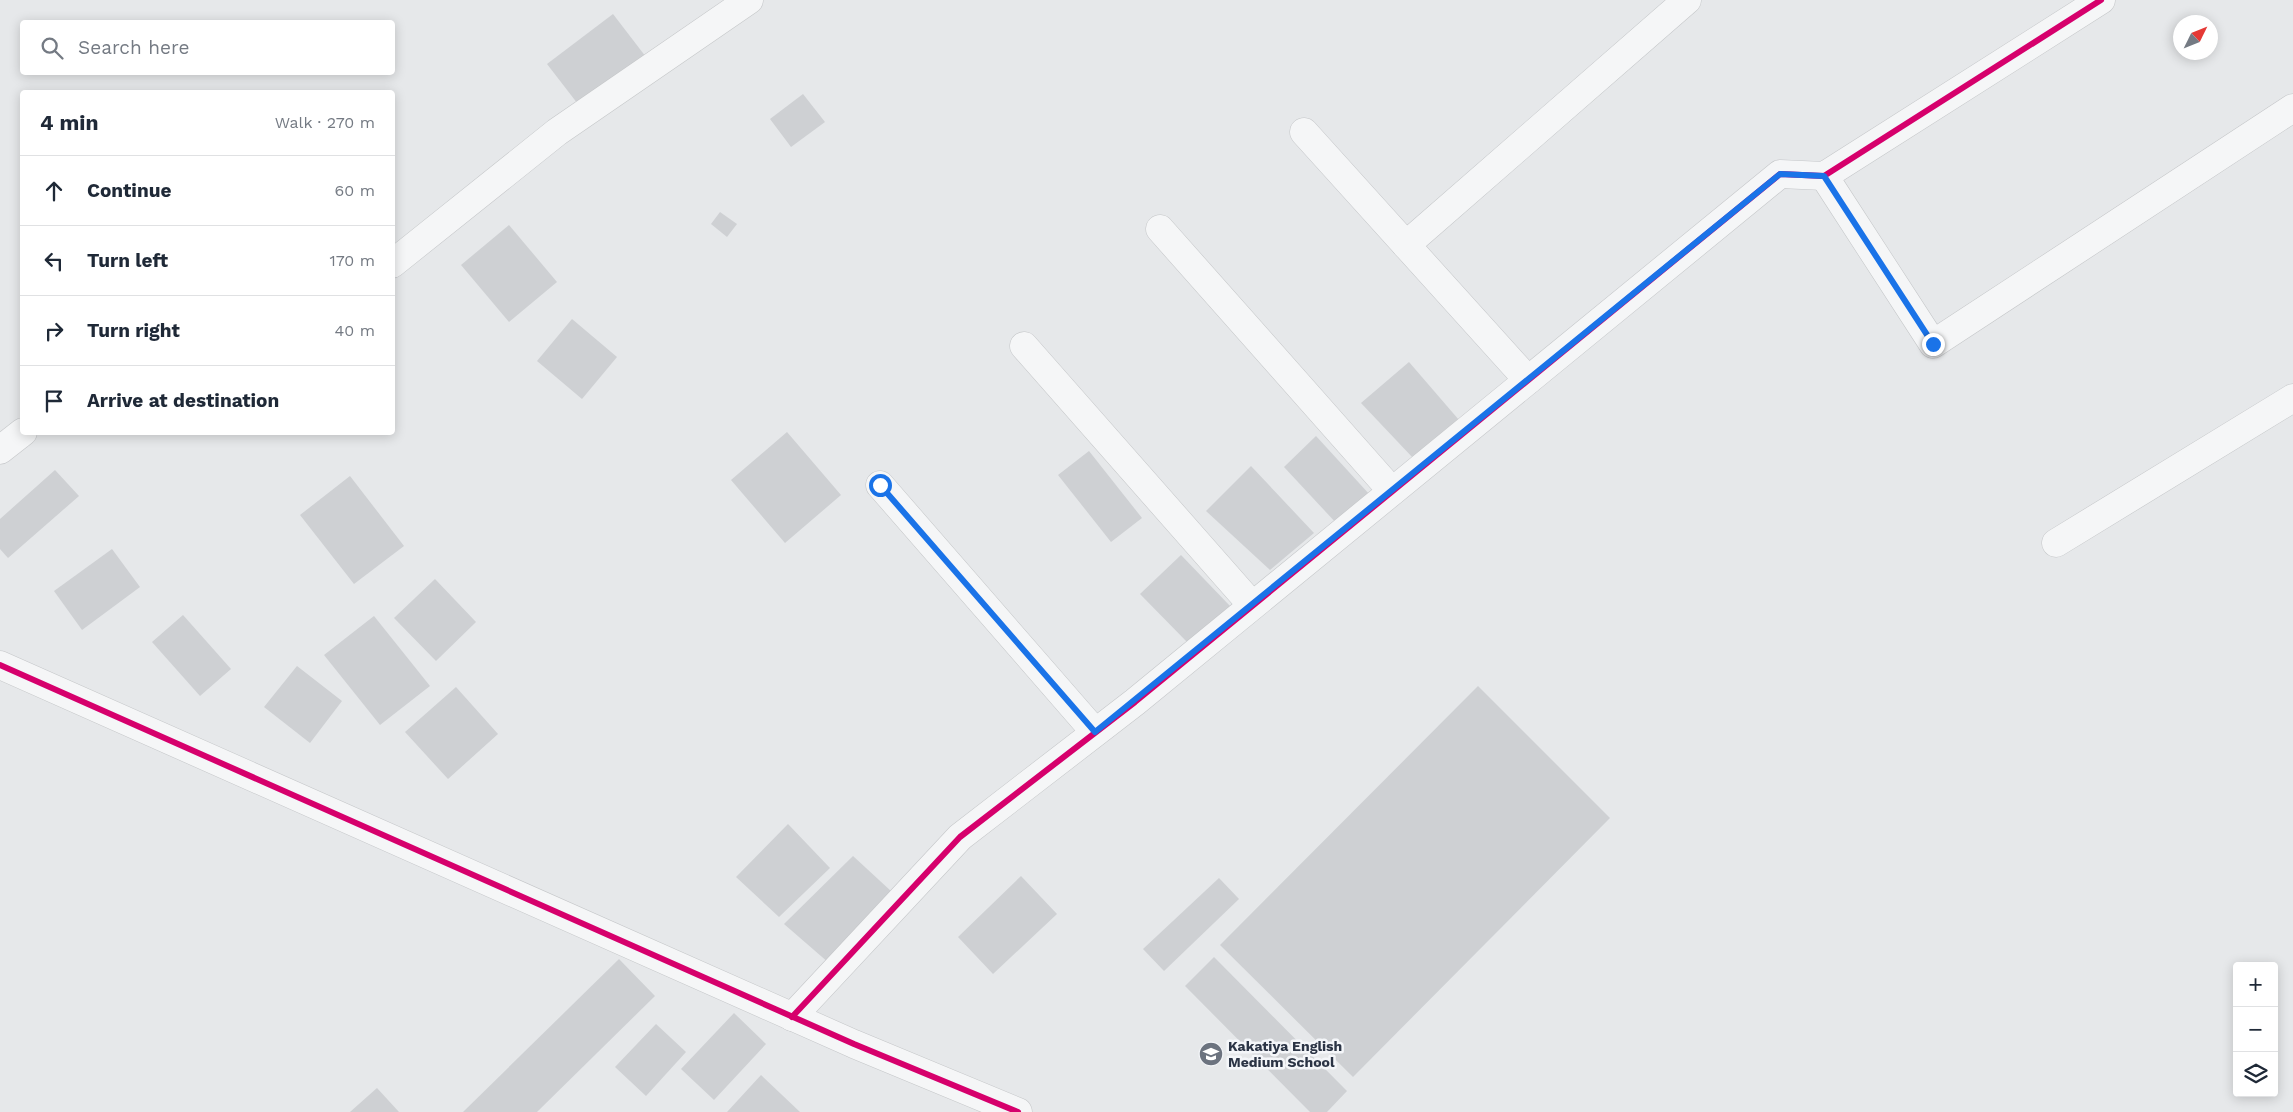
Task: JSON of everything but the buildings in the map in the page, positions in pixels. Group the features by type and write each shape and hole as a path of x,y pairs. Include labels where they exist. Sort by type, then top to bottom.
{"street":[{"path":"395,262 558,132 749,0"},
{"path":"1406,245 1686,0"},
{"path":"792,1017 960,837 1095,732 1780,174 1824,176 2101,0"},
{"path":"1824,176 1933,344 2293,108"},
{"path":"1304,132 1528,380"},
{"path":"1160,229 1392,491"},
{"path":"1024,346 1252,605"},
{"path":"2056,543 2293,398"},
{"path":"0,450 20,434"},
{"path":"880,485 1095,732"},
{"path":"0,665 792,1017 1018,1112"}],"cycle path":[{"path":"792,1017 960,837 1135,702 1780,174 1824,176 2101,0"},
{"path":"0,665 854,1044 1018,1112"}],"place":[{"name":"Kakatiya English Medium School","path":"1211,1054"}],"route":[{"path":"880,485 1095,732 1135,702 1780,174 1824,176 1933,344"}]}
